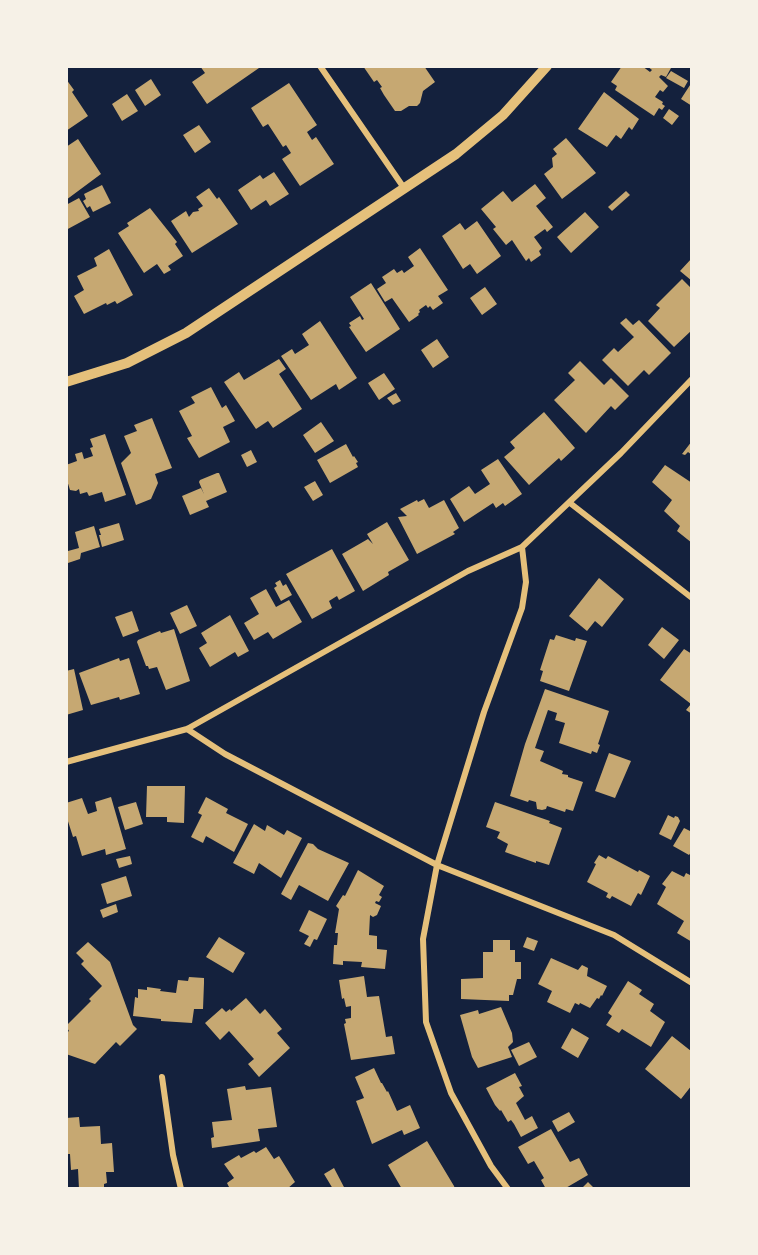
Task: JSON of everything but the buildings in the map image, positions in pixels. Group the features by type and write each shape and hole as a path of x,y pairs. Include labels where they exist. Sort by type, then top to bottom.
{"street":[{"path":"320,66 404,188"},
{"path":"66,382 128,363 186,333 456,154 503,115 547,66"},
{"path":"66,762 187,729 468,571 522,547 621,453 692,380"},
{"path":"570,503 692,598"},
{"path":"508,1189 491,1166 451,1093 426,1022 423,939 436,865 484,712 522,608 526,582 522,547"},
{"path":"187,729 225,754 436,865 614,935 692,983"},
{"path":"162,1077 173,1155 181,1189"}]}
